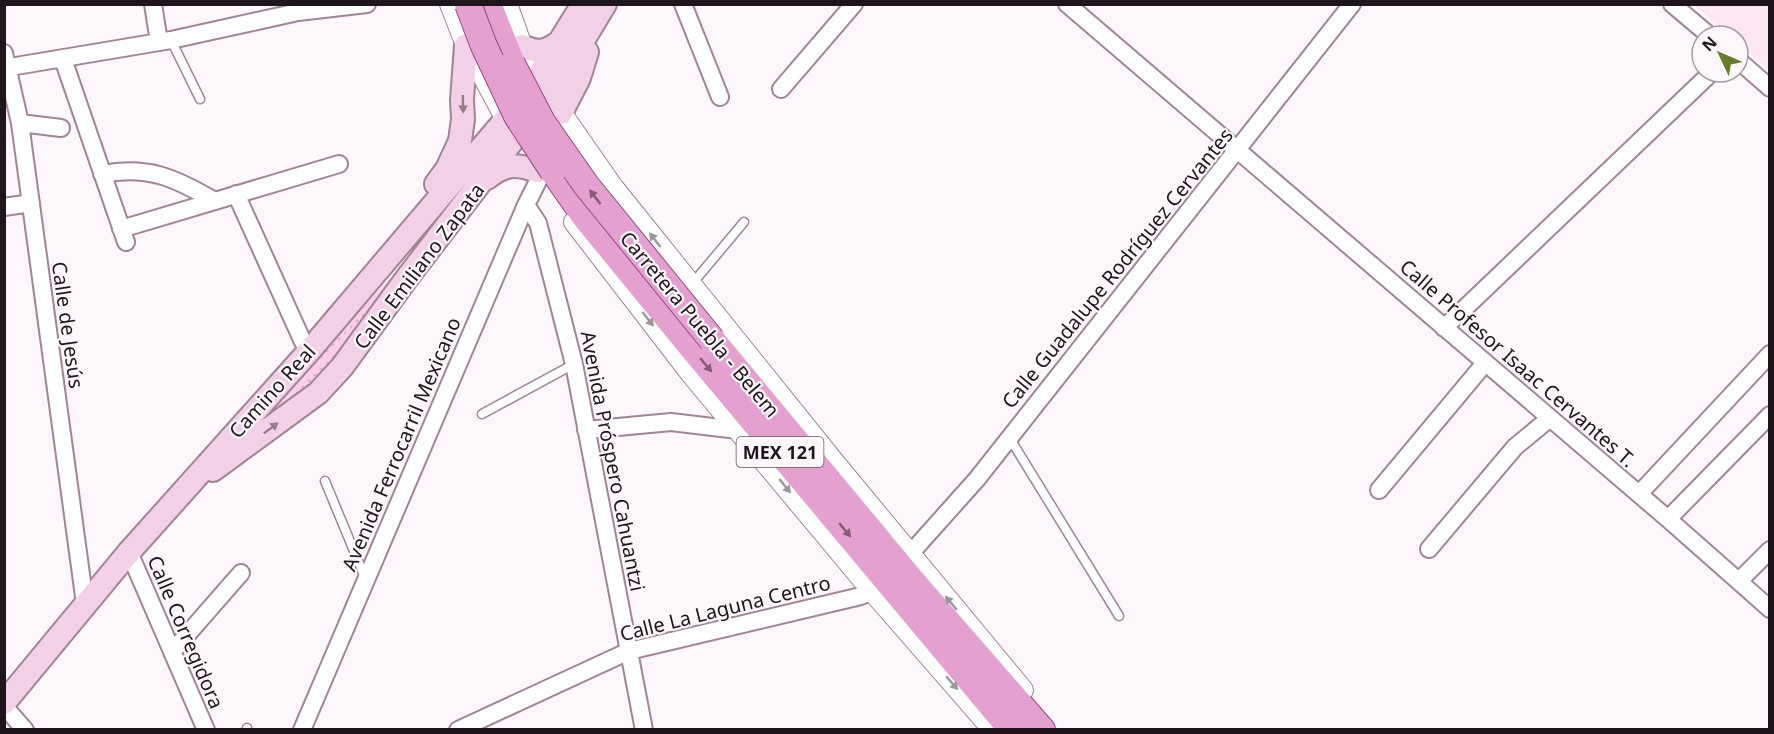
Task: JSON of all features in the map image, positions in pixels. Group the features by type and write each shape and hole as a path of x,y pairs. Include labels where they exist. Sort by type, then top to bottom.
{"main road":[{"name":"Carretera Puebla - Belem","path":"468,4 484,46 517,116 586,218 709,368 1027,725"},
{"name":"Carretera Puebla - Belem","path":"488,4 512,64 542,122 586,185 912,580 1027,725"},
{"name":"Calle Emiliano Zapata","path":"537,78 561,42 596,8"},
{"name":"Calle Emiliano Zapata","path":"189,486 318,393 342,367 481,182 511,127 555,105 596,8"},
{"path":"522,46 534,51 548,50 561,42"},
{"path":"346,306 447,169 460,141 466,45"},
{"name":"Camino Real","path":"4,704 129,552 310,350 346,306 511,127 537,78"},
{"path":"481,182 498,169 513,165 540,173"}],"street":[{"path":"153,4 165,41"},
{"path":"5,63 63,59 165,41 298,8 367,4"},
{"name":"Carretera Puebla - Belem","path":"450,4 466,45 511,127 577,226 691,374 872,591 993,729"},
{"name":"Carretera Puebla - Belem","path":"507,4 522,46 537,78 613,188 1054,729"},
{"path":"683,4 720,97"},
{"path":"781,89 854,4"},
{"name":"Calle Profesor Isaac Cervantes T.","path":"1067,4 1770,609"},
{"name":"Calle Guadalupe Rodríguez Cervantes","path":"910,554 977,479 1352,4"},
{"path":"1672,4 1696,24"},
{"path":"63,59 124,236 215,201 339,164"},
{"name":"Calle de Jesús","path":"5,63 20,123 85,604"},
{"path":"1750,70 1770,88"},
{"path":"1444,328 1699,84"},
{"path":"20,123 61,128"},
{"path":"102,174 141,170 182,182 215,201"},
{"name":"Avenida Ferrocarril Mexicano","path":"302,729 540,173"},
{"path":"236,195 303,342"},
{"path":"4,207 30,203"},
{"name":"Avenida Próspero Cahuantzi","path":"526,204 538,223 574,364 644,729"},
{"path":"1639,494 1770,354"},
{"path":"1379,490 1485,363"},
{"path":"1668,519 1770,416"},
{"path":"1429,549 1515,447 1550,418"},
{"path":"586,430 671,422 738,430"},
{"path":"1739,581 1770,550"},
{"name":"Calle Corregidora","path":"129,552 206,729"},
{"path":"172,651 241,573"},
{"name":"Calle La Laguna Centro","path":"458,729 629,651 861,596 872,591"},
{"path":"4,704 25,729"}],"lane":[{"path":"165,41 200,99"},
{"path":"691,285 744,222"},
{"path":"482,414 574,364"},
{"path":"1009,437 1119,616"},
{"path":"325,481 366,580"}],"shaded area":[{"path":"1694,5 1769,5 1769,71 1750,54 1750,24 1716,24"},
{"path":"415,252 318,383 239,439"}]}
